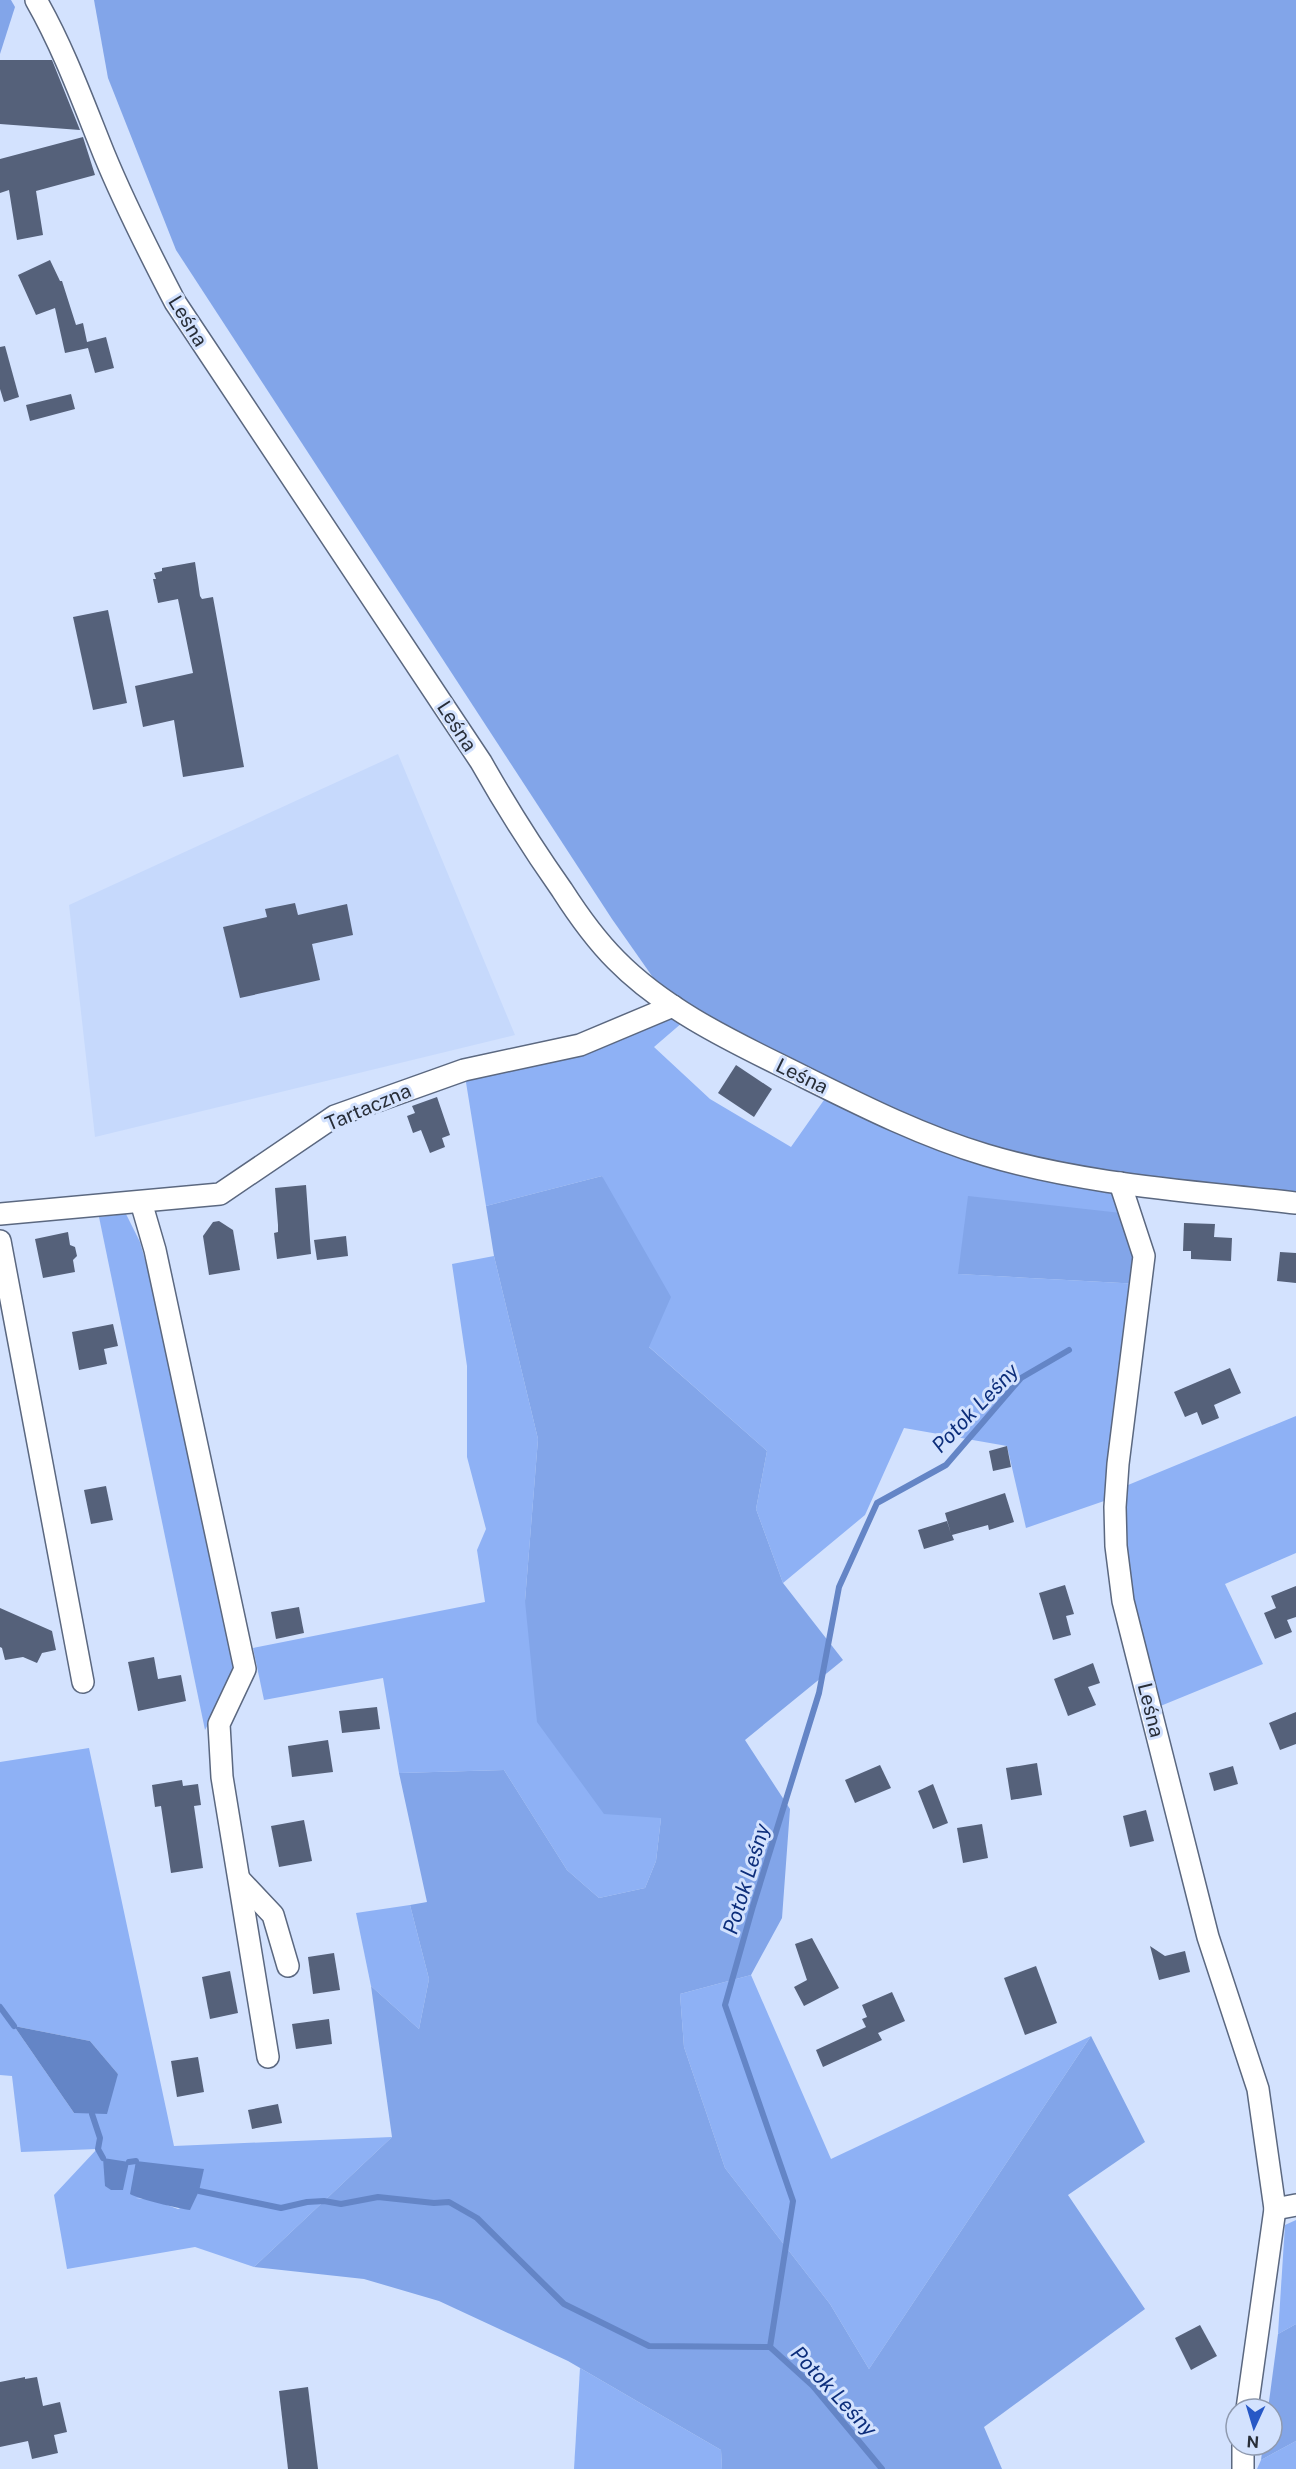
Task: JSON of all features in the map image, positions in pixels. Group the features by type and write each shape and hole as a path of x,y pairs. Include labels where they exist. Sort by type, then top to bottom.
{"street":[{"name":"Leśna","path":"36,0 63,53 104,155 149,253 175,302 481,762 509,811 582,920 622,967 673,1006 759,1055 941,1140 1028,1166 1120,1183 1296,1203"},
{"name":"Tartaczna","path":"0,1214 220,1194 335,1116 464,1070 580,1045 673,1006"},
{"name":"Leśna","path":"1120,1183 1144,1256 1118,1464 1115,1507 1116,1546 1123,1601 1208,1937 1258,2089 1275,2209 1249,2397"},
{"path":"141,1202 155,1250 245,1669 219,1724 222,1778 268,2057"},
{"path":"0,1241 83,1682"},
{"path":"240,1880 273,1915 288,1966"},
{"path":"1275,2209 1296,2205"}],"shaded area":[{"path":"0,0 11,0 15,7 0,54"},
{"path":"94,0 1296,0 1296,1202 986,1155 673,1006 612,919 176,250 108,78"},
{"path":"398,754 515,1035 95,1137 69,905"},
{"path":"673,1006 690,1016 654,1047 710,1099 791,1147 831,1090 1120,1183 1130,1214 959,1274 1140,1284 1107,1500 1026,1528 1007,1446 904,1428 865,1515 783,1583 756,1509 767,1451 648,1346 602,1176 486,1206 464,1070"},
{"path":"602,1176 671,1297 649,1347 767,1451 756,1509 783,1583 843,1660 745,1740 790,1809 782,1918 751,1975 680,1994 684,2047 725,2168 830,2304 869,2369 1091,2036 1145,2142 1068,2195 1145,2309 984,2427 1002,2469 722,2469 721,2450 568,2361 439,2301 364,2279 254,2267 392,2137 371,1986 419,2029 429,1979 410,1905 427,1902 399,1773 504,1770 567,1870 599,1898 645,1888 656,1861 661,1818 604,1814 537,1722 525,1601 538,1439 494,1256 486,1206"},
{"path":"968,1196 1130,1214 1140,1284 958,1274"},
{"path":"126,1214 140,1242 162,1319 238,1669 205,1730 99,1217"},
{"path":"494,1256 538,1439 525,1601 661,1818 656,1861 645,1888 599,1898 567,1870 504,1770 399,1773 383,1678 264,1700 253,1648 485,1602 477,1550 486,1529 467,1457 467,1366 452,1264"},
{"path":"1296,1416 1296,1553 1225,1584 1263,1664 1158,1707 1132,1596 1124,1535 1128,1485"},
{"path":"89,1748 174,2146 392,2137 254,2267 195,2247 67,2269 54,2195 97,2149 21,2152 12,2076 0,2075 0,1762","holes":["14,2026 90,2041 118,2074 74,2113","199,2191 191,2204 178,2209 153,2200 136,2198"]},
{"path":"410,1905 429,1979 419,2029 371,1986 356,1913"},
{"path":"751,1975 831,2159 1091,2036 869,2369 830,2304 725,2168 684,2047 680,1994"},
{"path":"14,2026 90,2041 118,2074 107,2114 74,2113"},
{"path":"103,2158 129,2162 123,2190 111,2190 105,2186"},
{"path":"136,2161 204,2169 199,2191 190,2210 130,2194"},
{"path":"1296,2220 1296,2324 1278,2334 1285,2225"},
{"path":"1296,2324 1296,2441 1284,2448 1284,2397 1270,2397 1278,2334"},
{"path":"580,2368 721,2450 722,2469 574,2469"},
{"path":"1296,2441 1296,2469 1257,2469 1261,2460 1267,2457 1284,2457 1284,2448"}],"building":[{"path":"0,60 52,60 80,130 0,124"},
{"path":"83,137 95,175 36,191 43,235 17,240 9,190 0,193 0,159"},
{"path":"50,260 62,281 76,325 83,323 87,342 106,337 114,368 95,373 88,348 65,353 55,308 36,315 18,275"},
{"path":"5,346 19,397 4,402 0,389 0,347"},
{"path":"71,394 75,409 30,421 26,405"},
{"path":"195,562 200,596 202,599 213,597 244,767 183,777 174,720 143,727 135,686 193,673 178,599 158,603 153,579 156,579 154,573 162,571 162,568"},
{"path":"108,610 127,703 93,710 73,617"},
{"path":"295,903 298,915 347,904 353,935 312,944 320,980 240,998 223,927 267,917 265,909"},
{"path":"736,1065 772,1089 754,1117 718,1093"},
{"path":"437,1097 450,1135 442,1138 445,1147 430,1153 421,1130 413,1133 407,1116 415,1113 412,1106"},
{"path":"306,1185 311,1254 277,1259 274,1233 278,1232 275,1188"},
{"path":"219,1221 233,1230 240,1270 209,1275 203,1236 213,1222"},
{"path":"1184,1223 1215,1224 1214,1237 1232,1238 1231,1261 1191,1259 1191,1251 1183,1251"},
{"path":"68,1232 70,1245 75,1247 77,1256 73,1260 75,1272 43,1278 35,1239"},
{"path":"346,1236 348,1256 317,1260 314,1240"},
{"path":"1280,1252 1296,1253 1296,1283 1277,1281"},
{"path":"113,1324 118,1346 104,1349 107,1364 79,1370 72,1332"},
{"path":"1230,1368 1241,1393 1214,1405 1219,1418 1202,1425 1197,1412 1185,1417 1174,1392"},
{"path":"1007,1446 1011,1467 993,1471 989,1451"},
{"path":"106,1486 113,1520 91,1524 84,1490"},
{"path":"1005,1493 1014,1522 989,1530 988,1525 952,1535 954,1540 924,1549 918,1530 947,1521 951,1534 945,1513"},
{"path":"1065,1585 1074,1614 1066,1616 1071,1635 1053,1640 1039,1593"},
{"path":"1296,1586 1296,1617 1287,1620 1292,1632 1275,1639 1264,1613 1276,1608 1271,1596"},
{"path":"299,1607 304,1633 276,1639 271,1612"},
{"path":"0,1608 52,1631 56,1650 42,1653 37,1663 23,1657 5,1660 0,1647"},
{"path":"154,1657 158,1679 181,1675 186,1701 138,1711 128,1662"},
{"path":"1093,1663 1100,1683 1088,1687 1096,1705 1068,1716 1054,1679"},
{"path":"377,1707 380,1729 342,1733 339,1711"},
{"path":"1296,1712 1296,1744 1280,1750 1269,1723"},
{"path":"328,1740 333,1772 292,1777 288,1746"},
{"path":"1037,1763 1042,1795 1011,1800 1006,1768"},
{"path":"880,1765 891,1788 855,1803 845,1780"},
{"path":"1233,1766 1238,1784 1214,1791 1209,1773"},
{"path":"182,1780 183,1786 198,1784 201,1805 194,1806 203,1868 171,1873 161,1806 155,1807 152,1785"},
{"path":"933,1784 948,1823 933,1829 918,1791"},
{"path":"1146,1810 1154,1841 1130,1847 1123,1816"},
{"path":"304,1820 312,1861 279,1867 271,1826"},
{"path":"982,1824 988,1858 963,1863 957,1828"},
{"path":"812,1938 839,1988 804,2006 794,1987 807,1980 795,1944"},
{"path":"1150,1946 1165,1956 1185,1951 1190,1972 1159,1980"},
{"path":"334,1953 340,1990 313,1994 308,1957"},
{"path":"1036,1966 1057,2023 1025,2035 1004,1978"},
{"path":"230,1971 238,2013 210,2019 202,1977"},
{"path":"892,1992 905,2021 878,2033 882,2040 823,2067 816,2050 866,2027 862,2019 867,2017 862,2005"},
{"path":"329,2019 332,2044 296,2049 292,2024"},
{"path":"198,2057 204,2092 177,2097 171,2061"},
{"path":"278,2104 282,2123 252,2129 248,2110"},
{"path":"1200,2325 1217,2356 1191,2370 1175,2338"},
{"path":"25,2377 25,2379 37,2377 43,2406 60,2402 67,2432 54,2435 58,2453 32,2459 28,2441 0,2447 0,2382"},
{"path":"308,2387 318,2469 288,2469 279,2391"}],"waterway":[{"name":"Potok Leśny","path":"882,2469 813,2386 770,2347 793,2201 725,2005 819,1693 839,1587 877,1503 946,1465 1021,1378 1069,1350"},
{"path":"0,2007 14,2026"},
{"path":"92,2114 100,2138 98,2149 103,2158"},
{"path":"129,2162 136,2161"},
{"path":"199,2191 281,2208 307,2202 324,2201 341,2204 378,2197 434,2203 449,2202 477,2218 564,2304 649,2346 770,2347"}]}
